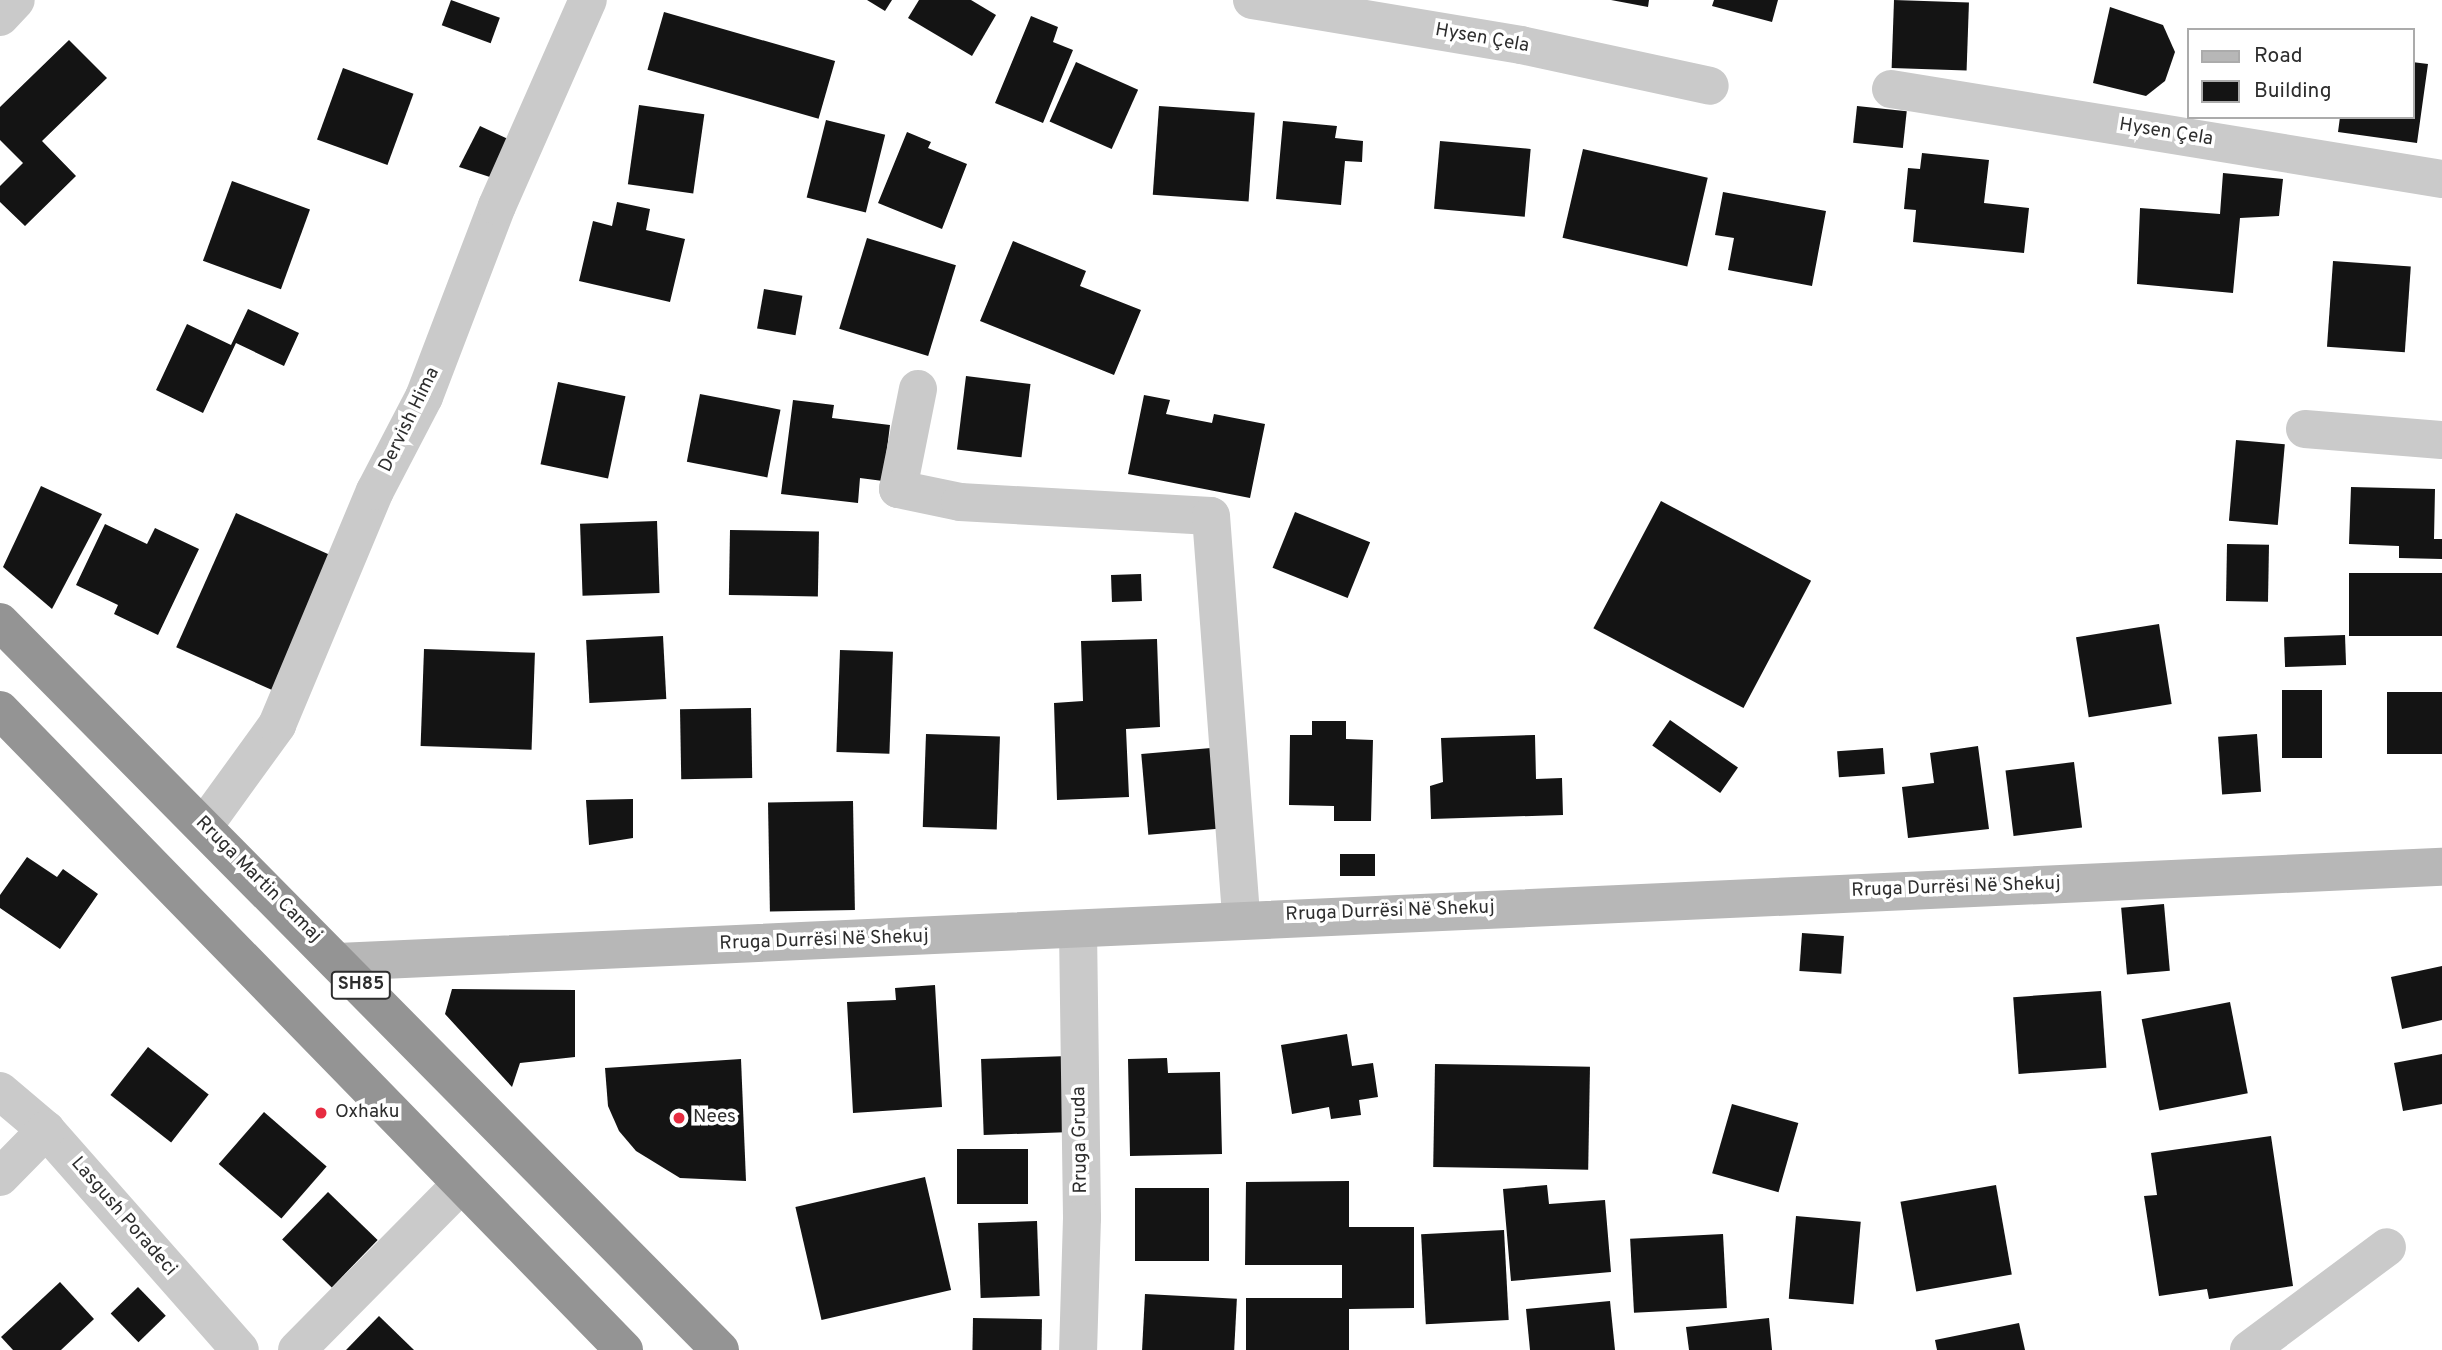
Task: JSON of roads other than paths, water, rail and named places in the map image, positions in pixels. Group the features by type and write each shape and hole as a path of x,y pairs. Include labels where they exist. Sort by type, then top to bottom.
{"highway":[{"name":"Rruga Martin Camaj","path":"0,622 720,1350"},
{"path":"0,710 624,1350"}],"street":[{"path":"0,17 16,0"},
{"name":"Dervish Hima","path":"204,826 277,725 375,491 429,384 497,206 588,0"},
{"name":"Hysen Çela","path":"1252,0 1521,45 1710,86"},
{"name":"Hysen Çela","path":"1891,89 2442,179"},
{"path":"918,389 898,489 960,502 1211,516 1241,918"},
{"path":"2305,429 2442,440"},
{"name":"Rruga Durrësi Në Shekuj","path":"338,962 1078,930 1241,918 2442,867"},
{"name":"Rruga Gruda","path":"1078,930 1082,1218 1078,1350"},
{"name":"Lasgush Poradeci","path":"0,1091 46,1130 240,1350"},
{"path":"0,1177 46,1130"},
{"path":"297,1350 461,1184"},
{"path":"2249,1350 2387,1247"}],"place":[{"name":"Oxhaku","path":"321,1113"},
{"name":"Nees","path":"679,1118"}]}
